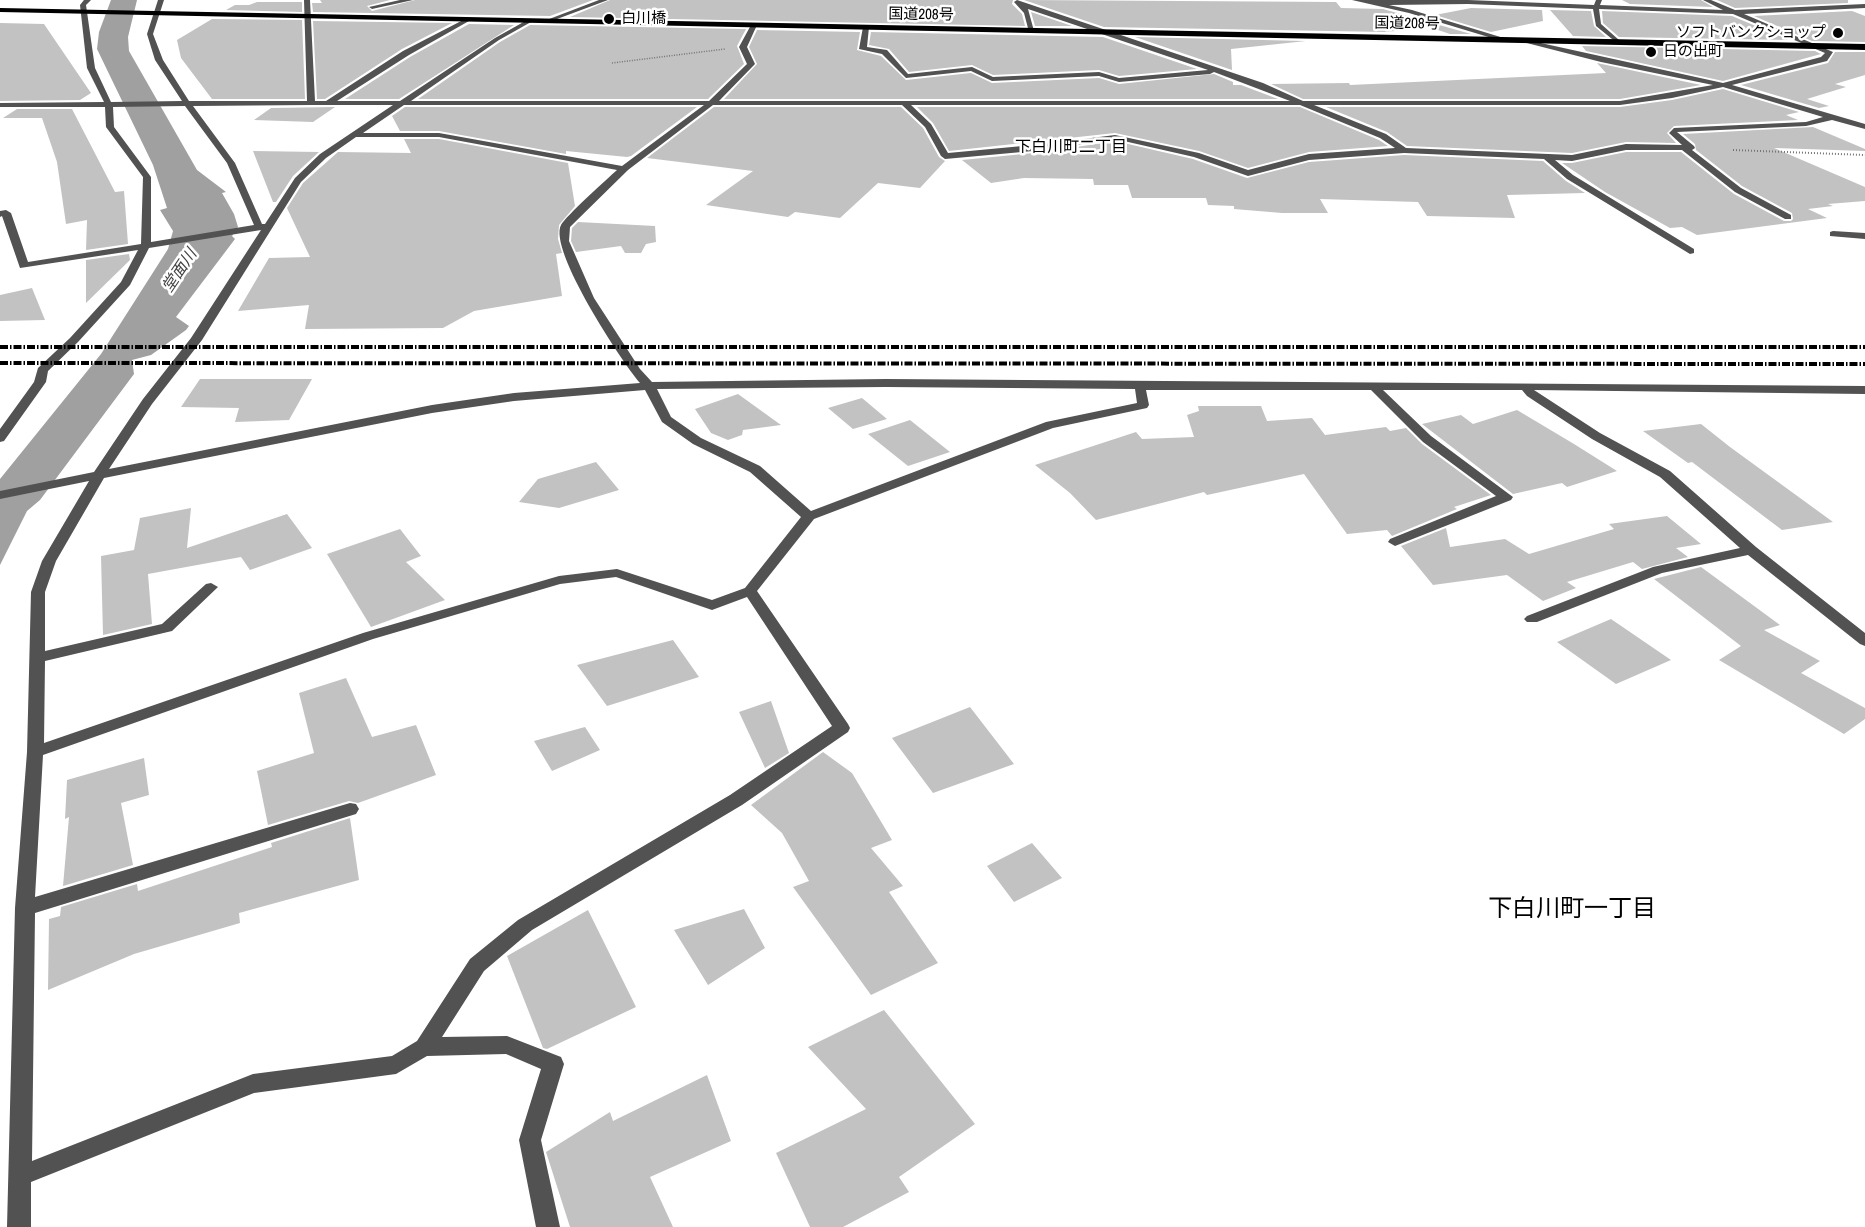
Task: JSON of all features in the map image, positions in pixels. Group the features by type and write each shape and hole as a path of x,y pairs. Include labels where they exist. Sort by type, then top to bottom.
{"highway":[{"name":"国道208号","path":"0,10 1865,47"},
{"name":"国道208号","path":"1518,40 1615,46 1865,53"}],"street":[{"path":"0,438 39,382 42,370 74,340 126,283 146,245 147,177 110,127 109,105 91,68 83,5 88,0"},
{"path":"161,0 150,34 159,60 187,104 231,163 263,227"},
{"path":"307,0 311,103"},
{"path":"372,7 410,0"},
{"path":"547,21 605,0"},
{"path":"1014,0 1022,5 1108,32 1216,72 1260,85 1350,124 1383,135 1404,150"},
{"path":"1354,0 1410,11 1505,40"},
{"path":"0,105 311,103 1620,104 1723,85 1824,59 1829,52 1706,0"},
{"path":"1846,0 1865,6"},
{"path":"1375,3 1408,1 1597,4 1735,12 1865,6"},
{"path":"1597,4 1598,25 1617,41"},
{"path":"1022,5 1027,12 1031,31"},
{"path":"328,103 406,53 467,20"},
{"path":"19,1227 25,908 35,752 38,592 49,561 99,475 147,402 196,340 263,227 298,180 323,156 497,39 529,21"},
{"path":"754,25 743,46 751,64 710,103 624,169 565,226 564,241 589,298 636,371 649,386 666,419 697,441 755,469 809,516"},
{"path":"866,27 863,49 884,52 906,76 972,69 992,79 1099,74 1119,80 1216,72"},
{"path":"1518,40 1723,85 1865,127"},
{"path":"904,103 928,126 945,156 1044,147 1115,137 1196,154 1248,173 1309,157 1404,150 1572,158 1626,147 1687,148"},
{"path":"1788,217 1738,190 1687,148 1673,133 1674,130 1806,124 1832,118"},
{"path":"356,135 439,135 624,169"},
{"path":"1546,157 1570,177 1690,251"},
{"path":"0,214 6,213 24,266 263,227"},
{"path":"1833,234 1865,236"},
{"path":"0,495 432,409 514,397 649,386 886,383 1865,390"},
{"path":"35,752 368,636 559,580 617,573 712,605 750,591 809,516 1050,425 1143,405 1140,386"},
{"path":"1375,386 1379,393 1427,440 1506,497 1395,542"},
{"path":"1525,386 1531,393 1596,436 1665,474 1751,550 1865,641"},
{"path":"1532,619 1658,570 1751,550"},
{"path":"36,658 167,628 211,587"},
{"path":"20,1176 253,1084 396,1065 424,1047 477,965 525,925 736,800 842,728 750,591"},
{"path":"25,908 350,809"},
{"path":"424,1047 507,1045 553,1064 530,1140 548,1227"}],"path":[{"path":"612,63 743,46"},
{"path":"1687,148 1865,155"}],"water":[{"name":"堂面川","path":"111,0 137,0 128,37 129,51 197,170 226,192 222,193 234,214 238,227 232,236 235,239 176,317 189,326 151,355 132,360 134,374 40,500 27,511 0,565 0,479 101,354 168,249 173,231 160,210 167,208 153,165 97,49 99,32"}],"building":[{"path":"320,0 390,0 367,6 372,11 415,0 593,0 550,16 313,12 312,3 322,3"},
{"path":"610,0 1013,0 1012,4 1022,14 1025,26 570,17"},
{"path":"1024,0 1336,2 1341,8 1383,9 1471,34 1450,34 1426,26 1426,28 1385,32 1104,27"},
{"path":"1622,0 1701,0 1713,7 1630,4"},
{"path":"1717,0 1848,0 1848,3 1735,8"},
{"path":"257,2 302,2 302,12 226,10 235,5 249,5"},
{"path":"1471,8 1542,10 1543,21 1491,32 1435,15"},
{"path":"1550,10 1591,11 1594,26 1606,37 1573,36"},
{"path":"1602,11 1732,16 1789,40 1619,37 1603,23"},
{"path":"1852,11 1865,16 1865,42 1812,41 1754,16"},
{"path":"1031,12 1072,26 1035,26"},
{"path":"212,19 302,20 305,99 212,99 181,58 177,40"},
{"path":"313,21 452,23 402,49 325,99 317,99"},
{"path":"0,23 44,24 91,93 80,100 0,101"},
{"path":"469,24 514,25 399,99 345,99 410,57"},
{"path":"530,25 746,29 737,46 744,64 708,99 418,99 500,42"},
{"path":"757,30 860,32 857,50 881,56 906,80 971,73 992,83 1099,78 1119,84 1214,74 1233,82 1233,85 1241,85 1278,99 724,99 757,64 749,47"},
{"path":"871,32 1103,37 1197,69 1119,76 1099,70 993,75 972,65 909,72 889,49 869,45"},
{"path":"1135,37 1306,41 1231,49 1232,70"},
{"path":"1582,46 1815,51 1821,54 1723,81 1586,51"},
{"path":"1835,52 1865,52 1865,75 1835,84 1846,87 1807,99 1829,106 1819,108 1741,85 1828,63"},
{"path":"1597,63 1701,85 1620,99 1303,99 1271,84 1349,83 1350,85 1606,73"},
{"path":"1723,89 1799,112 1786,115 1798,120 1674,126 1667,133 1676,143 1626,142 1572,153 1407,146 1387,132 1326,107 1620,107 1672,100"},
{"path":"335,107 313,122 254,120 271,108"},
{"path":"405,107 697,107 627,157 566,151 566,154 439,131 400,131 392,116"},
{"path":"714,107 901,107 923,128 939,157 945,161 920,188 878,183 840,218 795,212 788,217 706,205 753,171 647,158"},
{"path":"917,107 1300,107 1379,140 1388,146 1309,152 1248,168 1199,151 1115,133 949,151 933,123"},
{"path":"17,109 72,109 115,192 124,191 128,244 86,250 87,220 66,224 57,162 42,118 3,118"},
{"path":"1813,127 1865,149 1865,151 1774,148 1865,187 1865,201 1828,204 1833,206 1808,209 1827,218 1697,235 1682,227 1670,228 1605,192 1562,163 1626,152 1681,152 1734,194 1784,221 1791,221 1792,213 1742,186 1696,150 1695,144 1683,134"},
{"path":"404,139 439,139 568,163 575,206 559,225 558,239 562,253 556,254 562,296 474,311 443,328 305,329 309,305 238,311 269,258 310,257 287,208 303,183 338,152 411,153"},
{"path":"1115,141 1193,159 1247,178 1309,162 1404,155 1543,161 1566,181 1585,193 1507,195 1515,218 1427,216 1418,202 1320,199 1328,213 1282,213 1234,209 1234,206 1208,205 1206,198 1132,198 1128,185 1094,185 1093,179 1024,178 991,183 962,160 1044,152"},
{"path":"253,151 319,152 293,176 276,202 273,202"},
{"path":"578,222 655,226 656,242 646,244 641,253 625,253 621,246 576,252 571,241 572,228"},
{"path":"129,254 130,260 86,303 86,260"},
{"path":"32,288 45,320 0,321 0,295"},
{"path":"200,379 312,379 289,420 235,422 239,408 181,407"},
{"path":"738,394 781,425 743,430 742,435 728,440 711,433 695,409"},
{"path":"862,398 887,419 853,429 828,408"},
{"path":"1198,406 1261,406 1267,421 1312,418 1325,435 1386,427 1390,431 1406,428 1422,444 1491,495 1454,507 1457,509 1392,536 1387,530 1347,534 1304,474 1207,495 1204,492 1096,520 1070,493 1035,465 1136,432 1142,439 1194,437 1187,415 1199,411"},
{"path":"1517,410 1617,471 1567,487 1562,483 1513,494 1422,424 1461,415 1473,424"},
{"path":"910,420 950,452 908,466 868,434"},
{"path":"1701,424 1833,522 1782,530 1692,462 1688,463 1643,431"},
{"path":"596,462 619,490 559,508 519,502 538,479"},
{"path":"191,508 187,548 287,514 312,548 250,570 241,557 148,574 152,624 103,635 101,556 134,550 140,518"},
{"path":"1667,516 1701,544 1676,548 1688,557 1642,569 1633,562 1567,582 1576,588 1543,601 1507,575 1433,585 1401,546 1446,528 1450,547 1505,539 1529,554 1614,529 1609,524"},
{"path":"400,529 421,556 406,562 445,600 371,627 327,554"},
{"path":"1701,567 1780,625 1764,630 1820,661 1801,673 1865,708 1865,719 1844,734 1719,660 1741,646 1654,579"},
{"path":"1611,619 1671,660 1616,684 1557,642"},
{"path":"673,640 699,677 607,706 577,665"},
{"path":"346,678 372,737 416,725 436,775 358,803 349,801 268,825 257,771 314,753 299,693"},
{"path":"771,701 789,753 765,768 739,712"},
{"path":"970,707 1014,764 933,793 892,738"},
{"path":"585,727 600,750 552,771 534,741"},
{"path":"823,752 852,773 892,840 871,848 903,886 889,892 938,963 871,995 793,887 809,881 782,833 751,805"},
{"path":"144,758 149,795 121,803 133,865 63,886 69,817 65,819 67,780"},
{"path":"350,818 359,880 239,913 240,923 134,954 48,990 49,919 60,916 61,907 137,884 138,891 272,847 271,843"},
{"path":"1032,843 1062,878 1014,902 987,866"},
{"path":"744,909 765,948 708,985 674,930"},
{"path":"588,910 636,1007 547,1049 543,1048 507,956"},
{"path":"884,1010 975,1124 899,1177 909,1192 843,1227 810,1227 776,1153 866,1109 808,1047"},
{"path":"707,1075 731,1141 650,1177 673,1227 570,1227 546,1152 610,1112 613,1121"}],"railway":[{"path":"0,347 1865,347"},
{"path":"0,363 1865,364"}],"place":[{"name":"白川橋","path":"609,19"},
{"name":"ソフトバンクショップ","path":"1838,33"},
{"name":"日の出町","path":"1651,52"}],"district":[{"name":"下白川町二丁目","path":"1071,148"},
{"name":"下白川町一丁目","path":"1572,910"}]}
